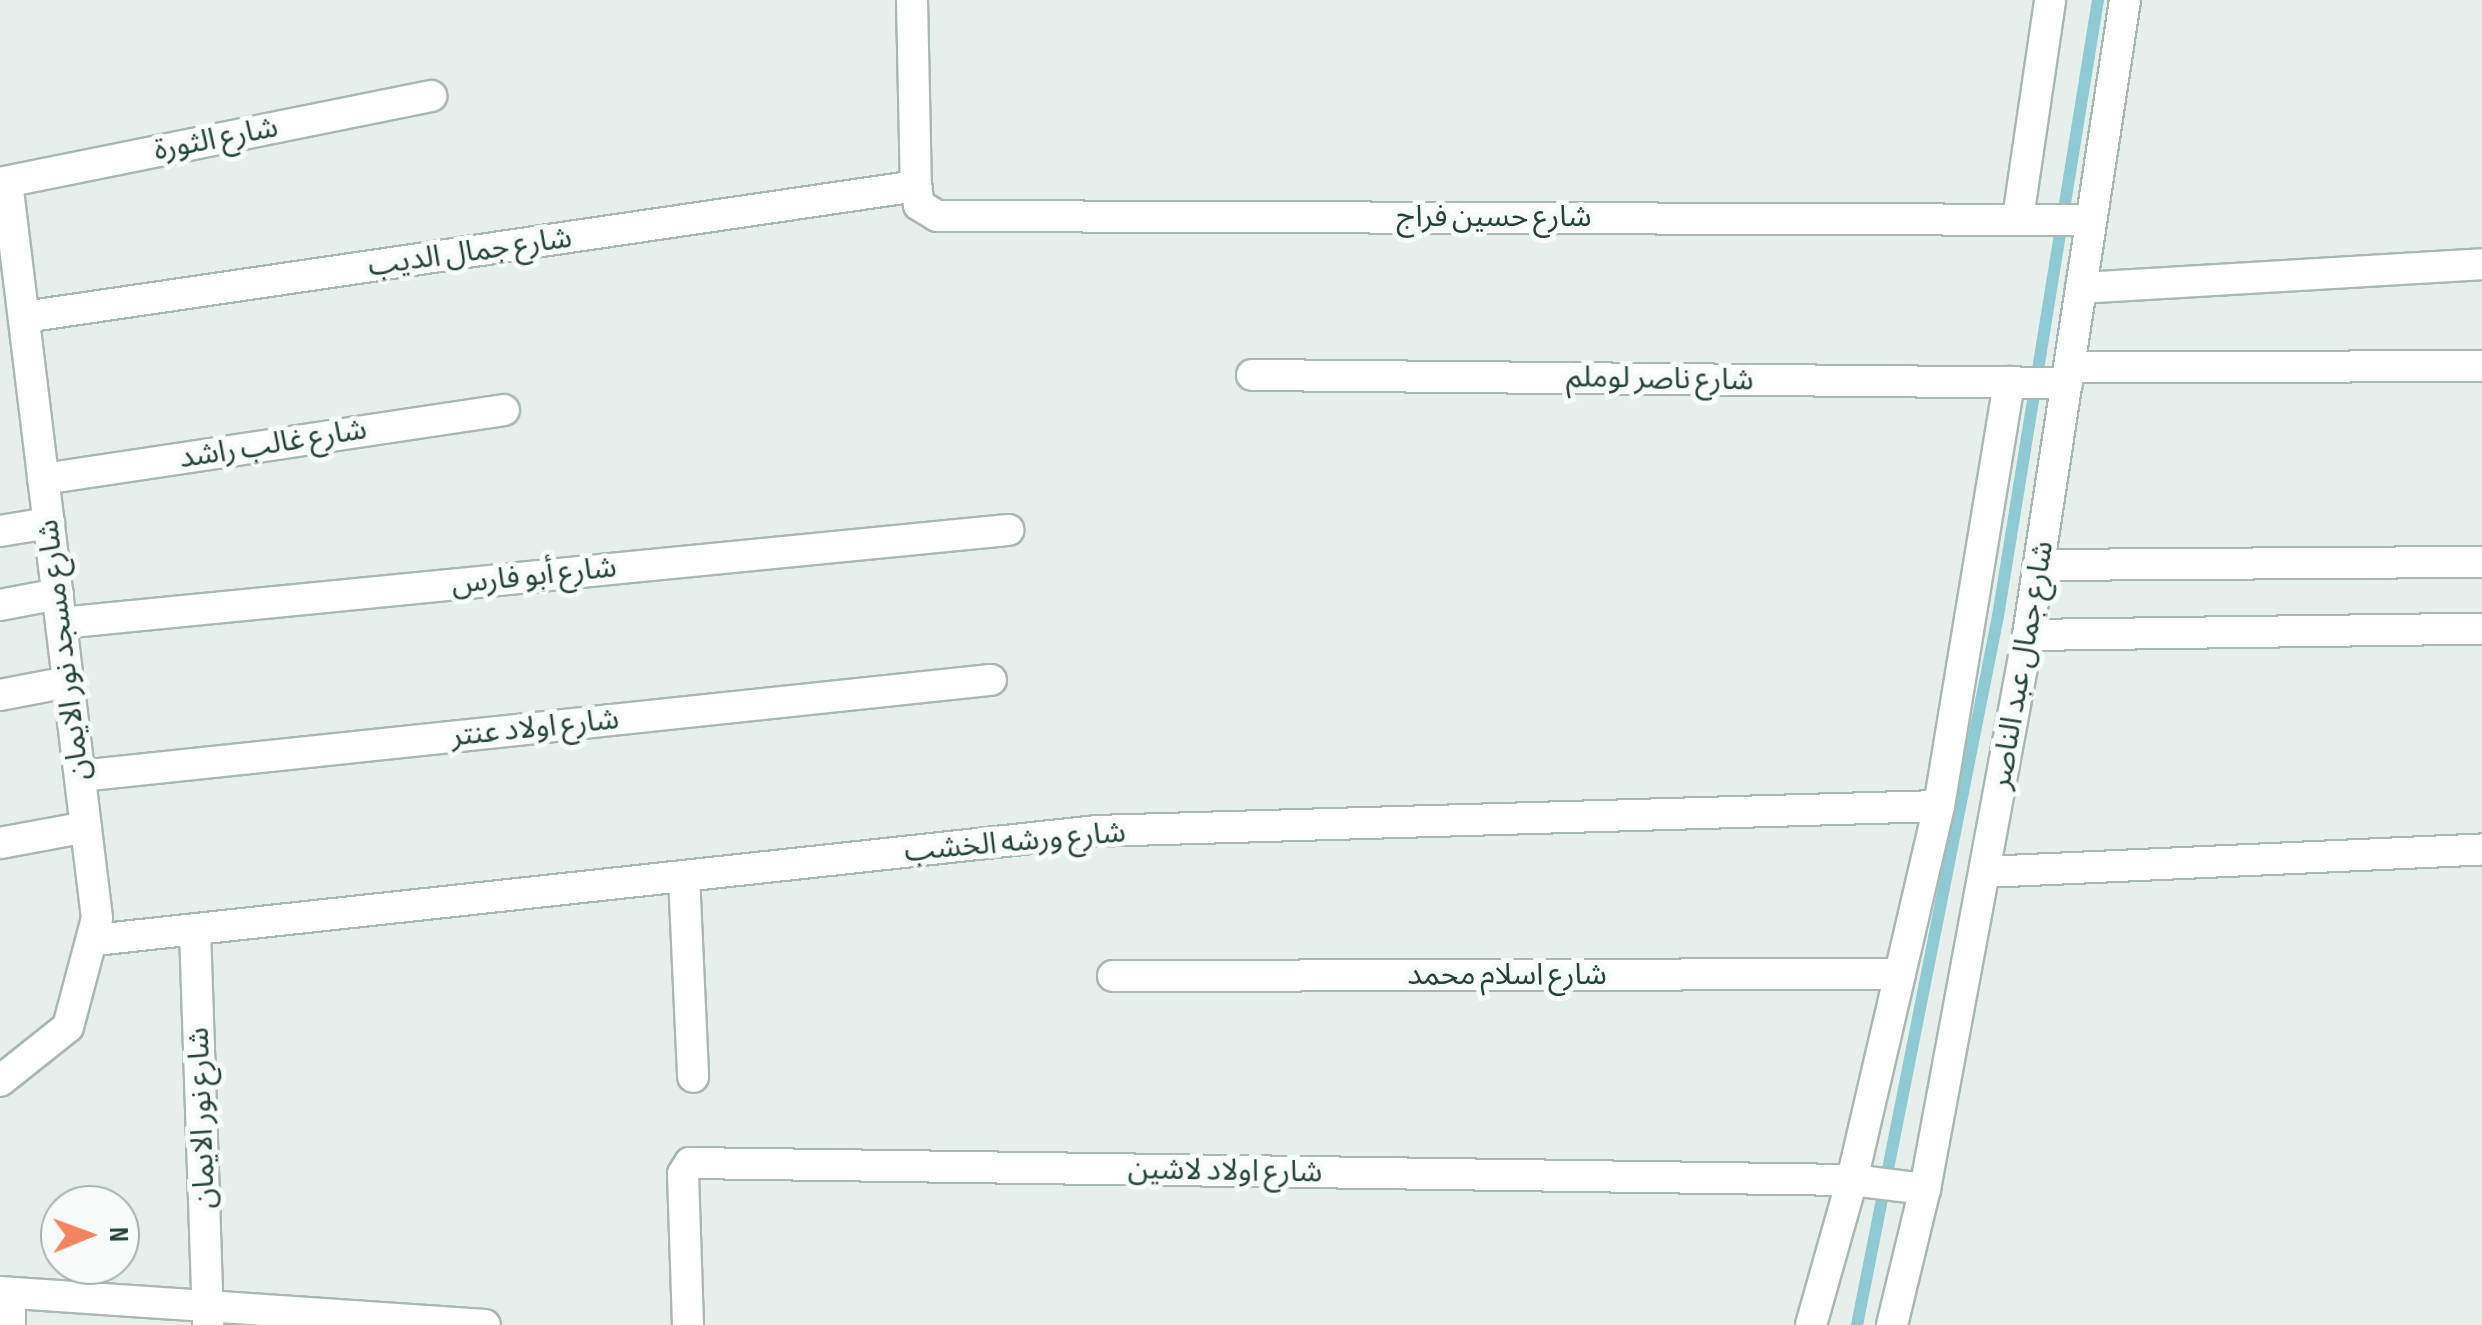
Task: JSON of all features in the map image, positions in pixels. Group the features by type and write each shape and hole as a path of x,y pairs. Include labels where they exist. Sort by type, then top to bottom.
{"street":[{"path":"912,0 916,186"},
{"path":"2018,218 2050,0"},
{"name":"شارع جمال عبد الناصر","path":"1812,1325 1865,1182 1900,974 1938,806 2045,379 2081,288 2074,219 2125,0"},
{"name":"شارع الثورة","path":"3,182 431,96"},
{"name":"شارع مسجد نور الايمان","path":"0,1082 68,1027 95,940 80,776 24,317 3,182"},
{"name":"شارع حسين فراج","path":"916,186 919,205 937,216 2074,219"},
{"name":"شارع جمال الديب","path":"24,317 916,186"},
{"path":"2081,288 2482,264"},
{"name":"شارع ناصر لوملم","path":"1252,375 2045,379 2482,366"},
{"name":"شارع جمال عبد الناصر","path":"1892,1325 1985,872 2040,564 2045,379"},
{"name":"شارع غالب راشد","path":"43,479 504,410"},
{"path":"0,531 49,523"},
{"name":"شارع أبو فارس","path":"0,605 59,608 1008,530"},
{"path":"2040,564 2482,562"},
{"path":"2028,635 2482,629"},
{"name":"شارع اولاد عنتر","path":"80,776 991,680"},
{"path":"0,696 68,682"},
{"name":"شارع ورشه الخشب","path":"95,940 1096,832 1938,806"},
{"path":"0,843 86,827"},
{"path":"1985,872 2482,850"},
{"path":"684,876 693,1077"},
{"name":"شارع نور الايمان","path":"195,929 208,1316"},
{"name":"شارع اسلام محمد","path":"1113,976 1900,974"},
{"name":"شارع اولاد لاشين","path":"688,1325 683,1174 690,1163 1865,1182 1917,1189"},
{"path":"10,1325 5,1293 208,1316 484,1325"}],"waterway":[{"path":"1857,1325 1998,616 2098,0"}]}
